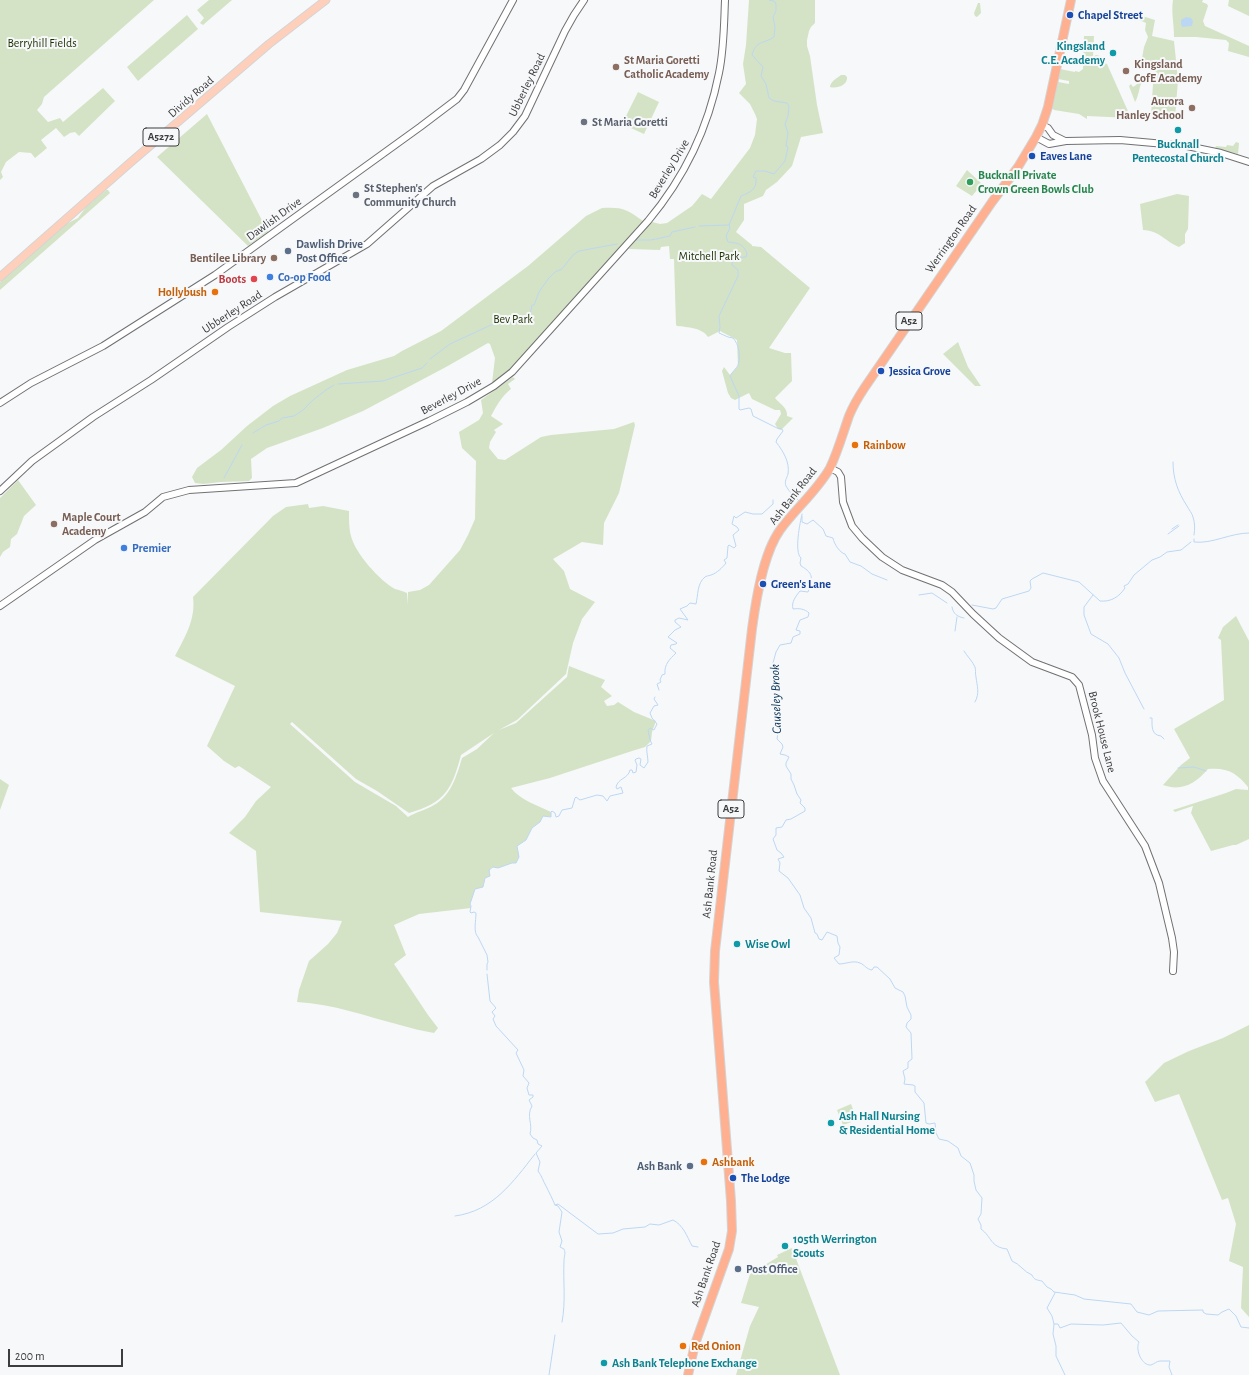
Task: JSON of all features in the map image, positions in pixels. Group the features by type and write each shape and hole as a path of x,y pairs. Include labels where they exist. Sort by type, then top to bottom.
{"highway":[{"name":"Werrington Road","path":"849,415 865,386 992,202 1018,167 1036,137 1048,107 1071,0"},
{"name":"Ash Bank Road","path":"688,1375 695,1344 727,1255 732,1231 714,971 718,918 752,629 764,569 775,538 789,519 816,489 830,468 849,415"}],"main road":[{"name":"Dividy Road","path":"0,278 131,162 269,44 326,0"}],"street":[{"name":"Dawlish Drive","path":"0,403 31,383 104,346 215,275 420,128 452,103 464,90 513,0"},
{"name":"Ubberley Road","path":"0,491 32,461 93,417 275,297 367,244 433,186 496,148 507,139 520,125 565,31 574,14 584,0"},
{"name":"Beverley Drive","path":"0,606 94,540 145,512 163,497 189,490 296,483 461,405 494,386 512,372 648,221 663,203 688,164 704,127 715,92 721,58 725,0"},
{"path":"1042,125 1048,128 1053,135 1066,141"},
{"path":"1036,137 1049,144 1066,141 1120,140 1161,143 1202,148 1246,161"},
{"name":"Brook House Lane","path":"830,468 838,472 841,477 844,502 852,526 882,557 902,570 942,585 952,592 972,614 999,638 1032,662 1072,677 1079,685 1092,735 1096,758 1103,781 1145,846 1159,884 1172,938 1174,952 1173,971"}],"green space":[{"name":"Berryhill Fields","path":"0,0 154,0 44,97 42,104 37,110 48,122 60,118 63,122 103,88 115,101 79,136 75,132 64,137 56,128 41,140 47,148 35,158 31,153 19,152 6,162 1,172 3,177 0,180"},
{"path":"209,0 232,0 203,25 200,23 204,18 197,10"},
{"name":"Mitchell Park","path":"749,0 815,0 815,23 809,31 807,46 823,133 801,137 792,166 777,182 766,190 763,196 744,204 744,220 736,232 752,246 761,247 810,288 769,348 785,353 791,353 792,381 775,398 785,408 787,416 793,418 781,430 778,429 775,424 781,414 780,410 775,410 752,399 749,393 735,400 731,398 728,393 722,371 724,367 730,375 738,366 737,340 720,331 708,337 699,330 676,325 674,259 670,259 669,246 661,247 660,250 629,249 637,236 640,236 652,222 660,224 667,223 692,206 702,194 711,199 750,148 755,135 757,119 750,104 739,93 746,84 743,64 746,45"},
{"path":"1173,0 1203,0 1202,2 1208,6 1203,21 1205,26 1249,46 1249,57 1228,51 1229,43 1226,40 1196,37 1174,37 1172,9"},
{"path":"1229,0 1249,0 1249,16 1228,6"},
{"path":"978,3 980,3 981,13 977,17 974,13"},
{"path":"187,15 198,29 138,81 127,67"},
{"path":"1139,15 1155,20 1152,36 1174,41 1178,80 1175,118 1167,113 1152,118 1153,84 1151,79 1145,78 1135,102 1129,86 1131,84 1133,87 1136,85 1151,71 1150,65 1141,64 1144,47 1148,37 1145,30 1146,23 1139,20"},
{"path":"1084,36 1094,36 1093,57 1096,55 1100,56 1095,62 1100,65 1104,63 1107,64 1131,118 1087,116 1087,119 1079,114 1054,110 1052,108 1058,82 1069,84 1069,81 1058,79 1060,69 1079,72 1083,69"},
{"path":"841,75 845,75 847,77 846,82 839,87 830,87 832,82"},
{"path":"638,92 659,102 644,134 622,124"},
{"path":"207,114 268,232 248,246 157,157"},
{"path":"1236,142 1239,143 1238,154 1215,149 1216,146 1233,146"},
{"name":"Bucknall Private Crown Green Bowls Club","path":"967,170 982,184 972,196 956,186"},
{"path":"106,190 110,193 0,290 0,282 66,224 78,218 86,207"},
{"path":"1177,194 1189,196 1188,229 1185,234 1185,243 1179,247 1154,232 1143,230 1140,204"},
{"name":"Bev Park","path":"602,208 624,210 643,221 511,371 492,383 495,358 490,344 488,343 363,411 323,428 267,448 251,459 252,478 249,481 203,484 195,483 192,477 197,468 221,450 247,426 273,406 290,396 347,370 394,356 441,331 528,266 586,216"},
{"path":"958,342 968,367 981,386 975,386 943,354"},
{"path":"513,377 515,379 508,384 511,389 502,398 491,416 503,424 494,430 496,432 490,442 489,448 498,459 505,460 541,437 614,429 634,422 635,425 619,493 604,523 603,545 582,542 553,559 564,571 570,589 595,602 582,619 573,643 566,674 517,720 499,730 516,723 567,677 569,666 605,680 601,687 612,696 604,701 607,706 614,705 618,702 634,712 656,721 652,732 651,741 645,747 550,778 511,788 524,799 551,812 551,817 543,816 540,822 532,828 526,840 517,846 519,857 516,863 498,868 493,867 490,869 490,876 485,878 483,887 475,889 470,904 471,908 419,914 394,925 406,955 394,964 438,1028 434,1033 324,1005 297,1002 299,990 309,961 328,944 337,933 342,921 260,912 256,851 229,833 245,817 256,801 271,787 239,766 235,768 224,761 207,746 235,686 175,656 189,628 193,613 193,597 273,516 286,507 308,504 309,508 323,506 349,511 350,533 357,550 382,580 395,589 407,593 408,605 408,592 420,590 429,585 460,550 475,519 476,461 462,448 459,432 479,420 483,413 481,400","holes":["292,722 356,779 377,791 409,813 421,809 439,799 450,786 461,755 494,733 477,749 462,758 449,791 440,801 431,807 408,817 396,806 355,782 290,724"]},
{"path":"18,480 36,505 24,516 17,534 11,539 10,547 3,552 0,557 0,498"},
{"path":"1236,616 1249,641 1249,839 1236,845 1211,851 1191,813 1193,806 1175,812 1173,810 1236,789 1248,790 1248,787 1236,775 1221,769 1208,769 1199,778 1182,787 1170,787 1163,785 1181,765 1190,758 1174,729 1224,700 1221,640 1218,638 1223,627"},
{"path":"0,779 9,785 0,810"},
{"path":"1249,1025 1249,1317 1241,1308 1243,1267 1229,1261 1236,1224 1228,1198 1222,1200 1179,1094 1155,1102 1145,1082 1164,1063 1189,1051 1223,1038"},
{"path":"851,1104 857,1120 843,1125 837,1110"},
{"path":"792,1248 840,1375 736,1375 750,1326 759,1307 741,1303 750,1274 778,1257 777,1255"}],"water":[{"path":"1186,17 1191,18 1193,21 1192,26 1182,27 1181,20"}],"waterway":[{"name":"Causeley Brook","path":"769,0 774,1 776,4 776,11 773,17 775,27 774,37 758,45 752,55 763,67 761,76 766,84 769,98 774,101 787,103 789,106 785,124 788,133 786,146 788,147 785,161 774,174 765,171 756,171 753,177 756,178 755,185 750,191 741,196 729,225 730,228 726,236 728,242 742,246 747,254 746,257 733,258 732,265 738,270 738,276 719,316 719,333 733,338 738,347 739,362 730,376 739,396 739,409 749,408 751,409 753,416 782,429 783,431 776,442 788,465 788,474 785,484 799,501"},
{"path":"699,226 729,225"},
{"path":"635,240 651,240 670,236 672,232 695,227"},
{"path":"430,359 450,344 491,325 517,322 520,319 530,315 532,305 534,305 539,292 548,279 555,272 562,269 573,255 579,251 617,244"},
{"path":"338,384 383,381 422,368 427,363"},
{"path":"253,433 266,425 279,421 282,418 294,416 334,385"},
{"path":"224,478 242,445"},
{"path":"1173,462 1174,474 1181,496 1194,519 1194,535"},
{"path":"659,690 657,684 661,682 660,680 662,675 665,674 666,665 676,653 670,648 671,645 677,643 668,637 675,630 681,627 675,622 675,620 679,618 688,620 680,609 690,603 696,604 699,586 702,580 705,577 717,572 726,563 724,560 727,558 728,546 729,545 734,548 736,546 733,535 739,530 732,524 734,516 736,518 745,512 762,514 773,504 773,500"},
{"name":"Causeley Brook","path":"802,514 798,537 798,550 801,558 801,566 809,572 811,580 808,592 800,591 794,599 793,609 802,609 809,613 808,617 800,620 796,630 800,631 800,634 793,637 791,643 780,645 773,663 774,697 779,712 777,739 783,747 780,754 789,757 786,766 791,774 791,779 801,800 800,803 805,808 805,811 791,819 786,820 782,827 776,828 776,835 773,839 777,850 784,857 778,859 780,863 779,871 788,878 800,895 804,908 811,918 815,933 819,939 822,940 827,932 837,936 840,947 839,955 834,958 839,964 857,962 868,969 872,970 874,967 877,967 890,979 895,988 903,992 911,1015 911,1019 907,1023 906,1027 911,1033 912,1059 908,1062 908,1068 903,1071 905,1079 904,1084 915,1086 915,1092 924,1103 926,1123 935,1123 936,1133 939,1139 948,1141 958,1148 961,1156 970,1163 974,1175 976,1190 982,1198 981,1214 978,1219 981,1229 994,1244 1001,1248 1007,1249 1012,1261 1032,1275 1035,1279 1042,1281 1054,1292"},
{"path":"802,516 802,522 807,524 813,520 823,529 826,536 833,538 838,548 845,554 850,562 861,566 872,574 887,580"},
{"path":"1172,529 1178,525"},
{"path":"1168,534 1179,526"},
{"path":"1194,539 1194,542 1201,542 1242,533 1249,533"},
{"path":"972,605 993,609 996,608 1002,599 1029,591 1031,588 1030,581 1043,573 1079,582 1100,601 1111,600 1120,594 1125,588 1124,586 1128,584 1134,575 1152,560 1167,552 1181,550 1191,542"},
{"path":"919,595 932,593 947,603"},
{"path":"1093,595 1084,607 1084,615 1091,634 1108,644 1119,658 1125,673 1144,709"},
{"path":"952,607 953,612 956,615 964,618"},
{"path":"955,631 957,617"},
{"path":"964,651 975,668 978,693 975,702"},
{"path":"487,970 487,955 476,935 476,913 470,912 470,904 475,889 483,887 485,878 490,876 489,870 493,867 498,868 516,863 519,857 517,846 526,840 532,828 540,822 543,816 551,817 552,811 555,813 556,817 559,816 562,810 572,808 576,797 580,800 597,795 603,796 607,801 610,796 623,793 621,787 617,789 617,784 629,773 630,770 632,770 633,773 636,772 637,765 635,760 639,758 641,759 640,765 644,768 648,762 647,746 652,744 648,730 650,728 654,730 657,724 650,713 654,706 658,705 654,699 655,697"},
{"path":"1150,718 1152,718 1152,727 1155,734 1164,739"},
{"path":"1178,768 1194,767 1206,771"},
{"path":"487,974 490,1001 496,1008 492,1012 495,1016 493,1019 496,1026 518,1050 516,1053 524,1070 523,1076 529,1083 527,1088 529,1095 533,1095 533,1097 529,1100 532,1106 530,1110 530,1134 537,1140 538,1144 542,1146 536,1153 540,1162 538,1171 555,1205 558,1206 562,1212 559,1232 562,1241 560,1247 564,1249 565,1252 564,1307 562,1322"},
{"path":"455,1216 468,1213 491,1202 510,1185 535,1154"},
{"path":"555,1205 558,1204 598,1234 613,1233 623,1229 645,1227 650,1224 659,1225 673,1220 682,1228 692,1246 698,1247"},
{"path":"1054,1292 1075,1295 1084,1299 1131,1304 1137,1312 1149,1315 1158,1311 1203,1310 1206,1314 1218,1315 1229,1309 1236,1316 1241,1327 1249,1328"},
{"path":"1055,1293 1047,1308 1052,1316 1054,1324 1053,1334 1056,1346 1056,1356 1065,1375"},
{"path":"1054,1324 1058,1324 1060,1328 1071,1324 1103,1325 1121,1323 1139,1342 1138,1349 1142,1360 1148,1365 1159,1361 1170,1361 1169,1367 1172,1375"},
{"path":"549,1375 555,1335"}],"place":[{"name":"Chapel Street","path":"1070,15"},
{"name":"Kingsland C.E. Academy","path":"1113,53"},
{"name":"St Maria Goretti Catholic Academy","path":"616,67"},
{"name":"Kingsland CofE Academy","path":"1126,71"},
{"name":"Aurora Hanley School","path":"1192,108"},
{"name":"St Maria Goretti","path":"584,122"},
{"name":"Bucknall Pentecostal Church","path":"1178,130"},
{"name":"Eaves Lane","path":"1032,156"},
{"name":"Bucknall Private Crown Green Bowls Club","path":"970,182"},
{"name":"St Stephen's Community Church","path":"356,195"},
{"name":"Dawlish Drive Post Office","path":"288,251"},
{"name":"Bentilee Library","path":"274,258"},
{"name":"Co-op Food","path":"270,277"},
{"name":"Boots","path":"254,279"},
{"name":"Hollybush","path":"215,292"},
{"name":"Jessica Grove","path":"881,371"},
{"name":"Rainbow","path":"855,445"},
{"name":"Maple Court Academy","path":"54,524"},
{"name":"Premier","path":"124,548"},
{"name":"Green's Lane","path":"763,584"},
{"name":"Wise Owl","path":"737,944"},
{"name":"Ash Hall Nursing & Residential Home","path":"831,1123"},
{"name":"Ashbank","path":"704,1162"},
{"name":"Ash Bank","path":"690,1166"},
{"name":"The Lodge","path":"733,1178"},
{"name":"105th Werrington Scouts","path":"785,1246"},
{"name":"Post Office","path":"738,1269"},
{"name":"Red Onion","path":"683,1346"},
{"name":"Ash Bank Telephone Exchange","path":"604,1363"}]}
